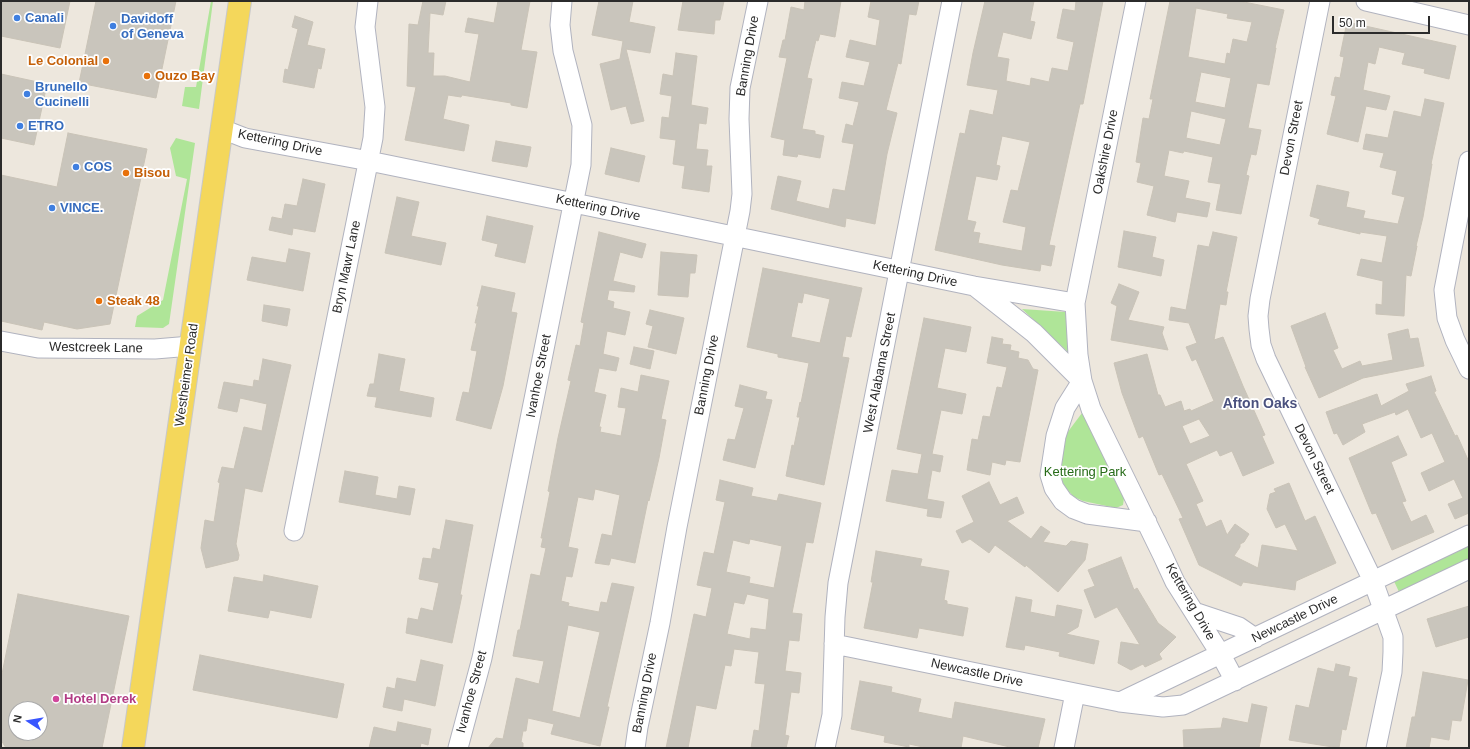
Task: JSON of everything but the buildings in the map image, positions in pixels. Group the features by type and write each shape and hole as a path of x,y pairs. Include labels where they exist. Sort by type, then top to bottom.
{"main road":[{"name":"Westheimer Road","path":"133,748 240,1"}],"street":[{"name":"Bryn Mawr Lane","path":"294,531 369,161 375,123 375,107 366,34 366,10 368,1"},
{"name":"Ivanhoe Street","path":"458,748 482,658 581,165 582,125 563,51 560,25 562,1"},
{"name":"Banning Drive","path":"635,748 660,623 677,527 735,237 742,194 739,119 740,88 758,1"},
{"name":"West Alabama Street","path":"825,748 832,715 834,644 838,583 952,1"},
{"name":"Oakshire Drive","path":"1075,303 1136,1"},
{"name":"Devon Street","path":"1320,1 1260,298 1258,316 1259,329 1266,359 1373,581 1393,638 1392,672 1376,748"},
{"path":"1366,1 1469,25"},
{"name":"Kettering Drive","path":"222,129 245,138 369,161 974,286 1075,303 1078,355 1082,381 1091,409 1175,582 1221,655 1235,681"},
{"path":"1469,161 1444,290 1447,318 1455,340 1469,369"},
{"name":"Kettering Drive","path":"974,286 1034,333 1082,381"},
{"name":"Westcreek Lane","path":"1,341 38,348 147,349 191,346"},
{"path":"1082,381 1065,408 1056,436 1050,475 1054,488 1063,501 1074,509 1087,514 1147,522"},
{"name":"Newcastle Drive","path":"1120,702 1469,535"},
{"name":"Newcastle Drive","path":"834,644 1075,694 1163,708 1183,705 1469,569"},
{"path":"1194,612 1239,627 1255,638"},
{"path":"1064,748 1075,694"}],"green space":[{"path":"211,1 213,1 199,109 182,106 185,87 196,87"},
{"path":"176,138 195,143 169,324 163,328 135,327 137,316 163,300 187,179 176,176 170,148"},
{"path":"1022,309 1066,312 1069,353"},
{"name":"Kettering Park","path":"1082,413 1124,498 1123,505 1116,508 1083,501 1074,497 1064,486 1060,474 1061,459 1067,433"},
{"path":"1469,543 1469,561 1400,594 1393,579"}],"place":[{"name":"Canali","path":"17,18"},
{"name":"Davidoff of Geneva","path":"113,26"},
{"name":"Le Colonial","path":"106,61"},
{"name":"Ouzo Bay","path":"147,76"},
{"name":"Brunello Cucinelli","path":"27,94"},
{"name":"ETRO","path":"20,126"},
{"name":"COS","path":"76,167"},
{"name":"Bisou","path":"126,173"},
{"name":"VINCE.","path":"52,208"},
{"name":"Steak 48","path":"99,301"},
{"name":"Hotel Derek","path":"56,699"}],"district":[{"name":"Afton Oaks","path":"1260,404"}]}
